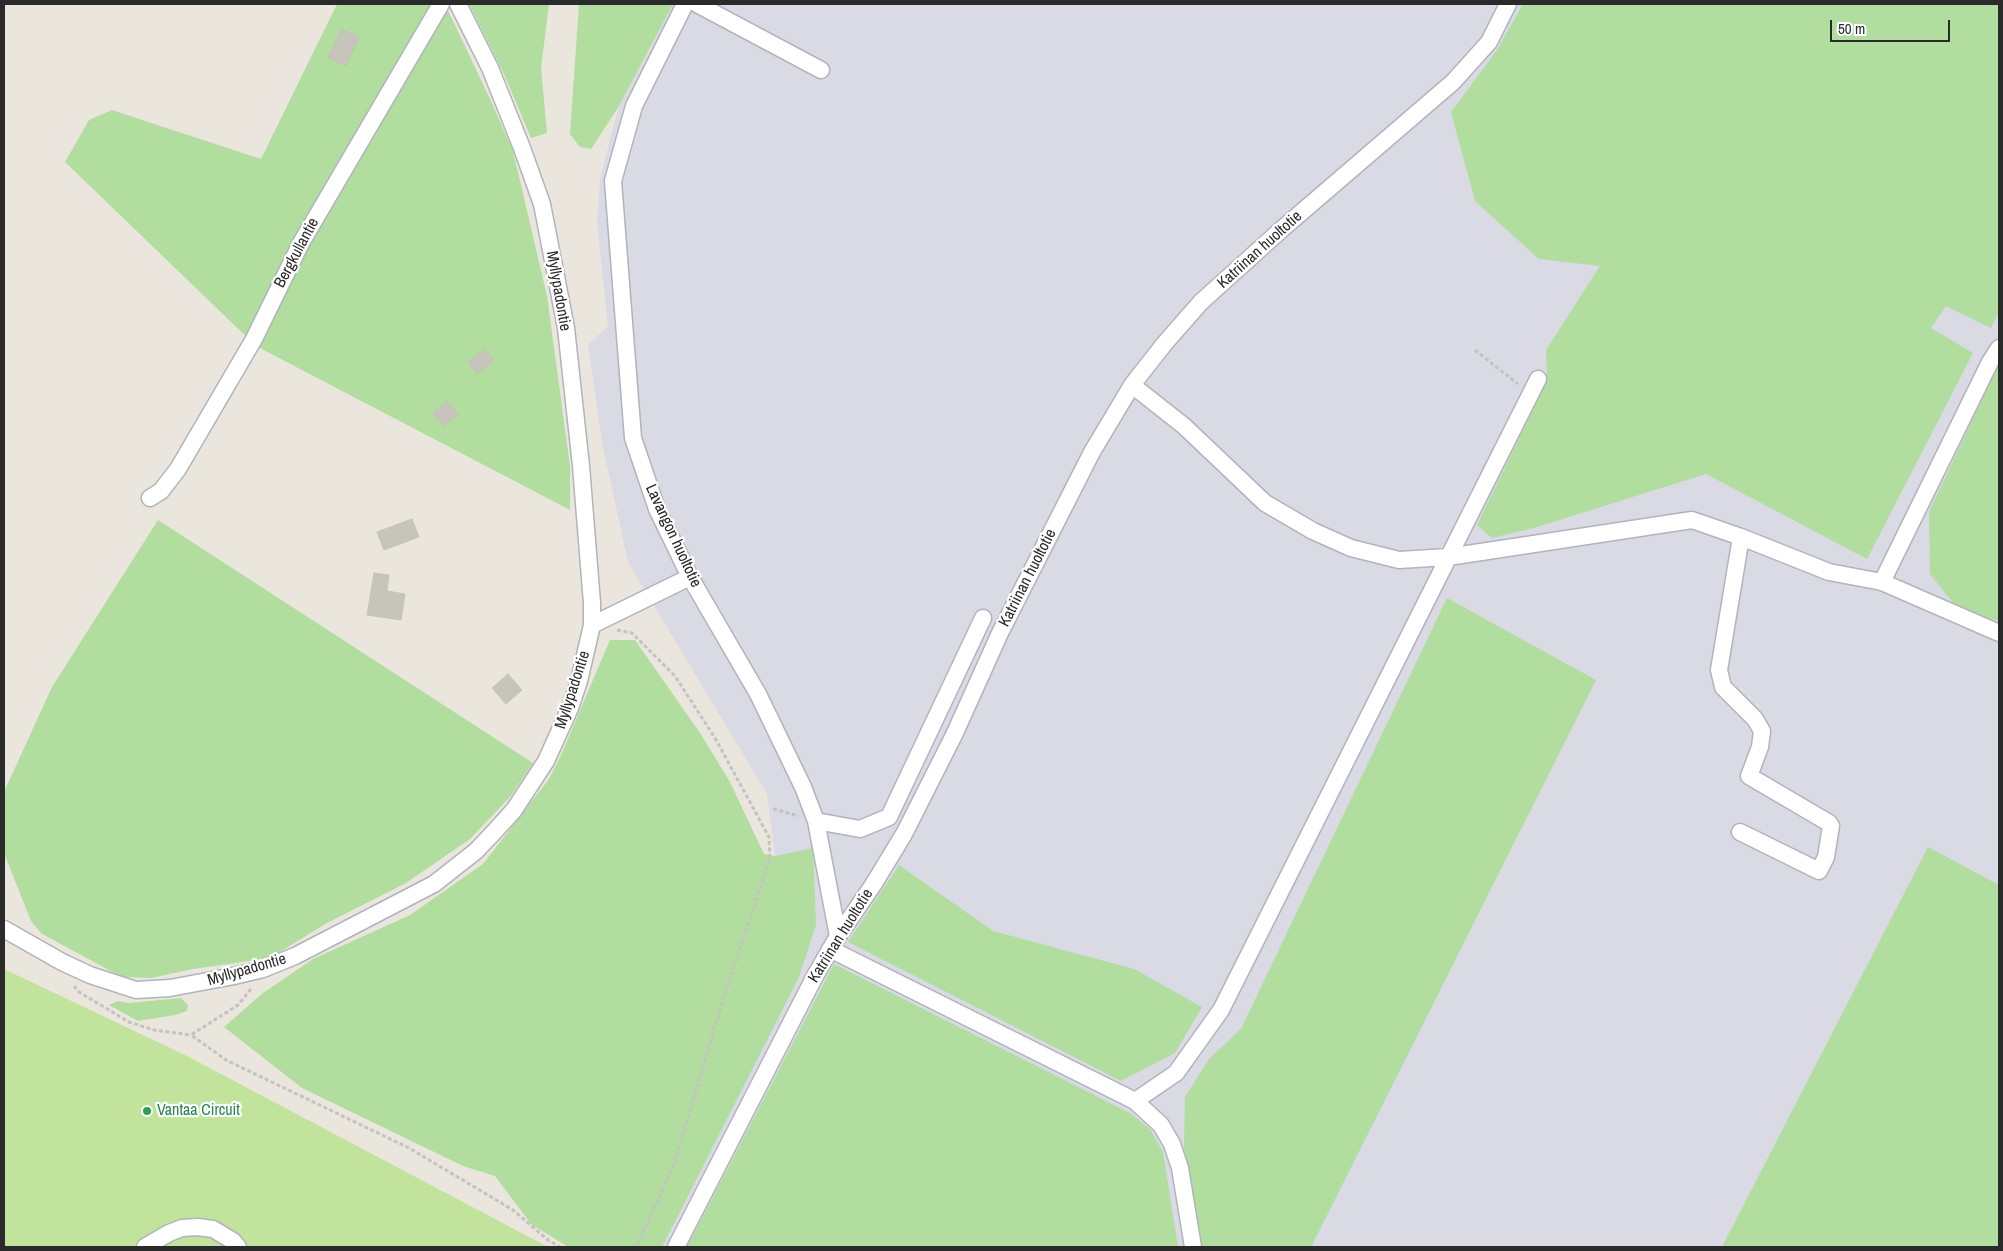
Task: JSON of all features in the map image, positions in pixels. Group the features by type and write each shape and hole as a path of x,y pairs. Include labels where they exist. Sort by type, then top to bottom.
{"street":[{"name":"Bergkullantie","path":"150,498 161,491 178,469 254,339 301,243 441,4"},
{"name":"Myllypadontie","path":"4,929 62,962 90,975 136,990 170,988 234,976 263,968 295,956 434,884 456,868 514,810 531,787 546,761 570,708 592,625 592,603 581,466 566,328 542,204 490,68 458,4"},
{"name":"Lavangon huoltotie","path":"685,4 634,106 614,181 633,438 658,509 690,576 758,694 803,788 816,821 834,942"},
{"path":"697,4 822,70"},
{"name":"Katriinan huoltotie","path":"676,1247 814,976 834,942 873,886 904,834 954,735 1000,633 1092,452 1132,385 1201,302 1282,229 1453,82 1489,42 1508,4"},
{"path":"1882,582 1990,362 1999,348"},
{"path":"1135,1101 1176,1073 1221,1010 1538,379"},
{"path":"1132,385 1184,426 1265,503 1313,531 1351,548 1399,560 1448,557 1692,520 1741,536 1829,572 1882,582 1999,633"},
{"path":"1740,832 1819,871 1826,857 1831,826 1829,823 1749,776 1760,747 1762,731 1755,719 1723,687 1719,670 1741,536"},
{"path":"592,625 690,576"},
{"path":"816,821 860,829 889,817 983,618"},
{"path":"834,942 1135,1101 1161,1125 1172,1144 1180,1168 1193,1247"},
{"path":"148,1246 169,1233 182,1228 198,1227 213,1229 233,1240 238,1247"}],"path":[{"path":"1475,350 1530,394"},
{"path":"632,633 675,676 715,738 769,837 770,859 722,1004 674,1165 636,1247"},
{"path":"773,809 816,821"},
{"path":"62,962 68,979 79,992 129,1022 154,1030 191,1034 226,1060 408,1148 513,1210 548,1240 560,1247"},
{"path":"191,1034 238,1005 252,988"}],"shaded area":[{"path":"673,4 1999,4 1999,1247 641,1247 680,1165 775,856 767,794 628,562 602,443 588,344 608,327 597,223 600,180 611,135 619,106"}],"green space":[{"path":"337,4 445,4 490,99 513,151 547,296 570,466 570,510 256,346 65,162 89,120 112,110 261,159"},
{"path":"469,4 549,4 541,68 547,133 531,138 504,74"},
{"path":"579,4 673,4 619,106 591,149 580,147 570,134"},
{"path":"1523,4 1999,4 1999,312 1991,328 1946,306 1931,328 1973,353 1867,559 1706,474 1534,528 1492,538 1477,525 1547,381 1546,350 1600,266 1539,259 1475,201 1451,112 1497,50"},
{"path":"1998,366 1999,621 1958,609 1930,574 1929,512"},
{"path":"158,520 533,763 510,797 470,839 406,883 327,923 270,958 193,969 151,978 122,977 42,934 31,921 4,853 4,792 52,687"},
{"path":"1447,598 1596,680 1311,1247 1201,1247 1184,1146 1185,1097 1209,1059 1241,1029"},
{"path":"610,640 635,640 700,733 730,782 764,854 775,856 813,848 816,925 799,977 662,1247 568,1247 531,1224 495,1176 463,1166 302,1088 224,1027 263,993 313,959 410,915 483,864 549,779"},
{"path":"1928,847 1999,885 1999,1247 1722,1247"},
{"path":"899,865 993,931 1134,969 1202,1007 1175,1053 1121,1081 848,942"},
{"path":"834,964 1130,1113 1150,1129 1163,1152 1178,1247 687,1247"},
{"name":"Vantaa Circuit","path":"4,969 187,1056 548,1247 4,1247"},
{"path":"181,998 188,1005 187,1011 175,1015 138,1021 109,1005 118,1001 129,1003"}],"building":[{"path":"341,29 359,37 346,66 328,58"},
{"path":"485,349 494,360 477,374 468,362"},
{"path":"447,401 458,415 444,426 433,413"},
{"path":"412,519 419,537 384,550 377,532"},
{"path":"374,573 389,575 387,591 405,594 401,620 367,615"},
{"path":"508,674 522,690 506,704 492,688"}],"place":[{"name":"Vantaa Circuit","path":"147,1111"}]}
